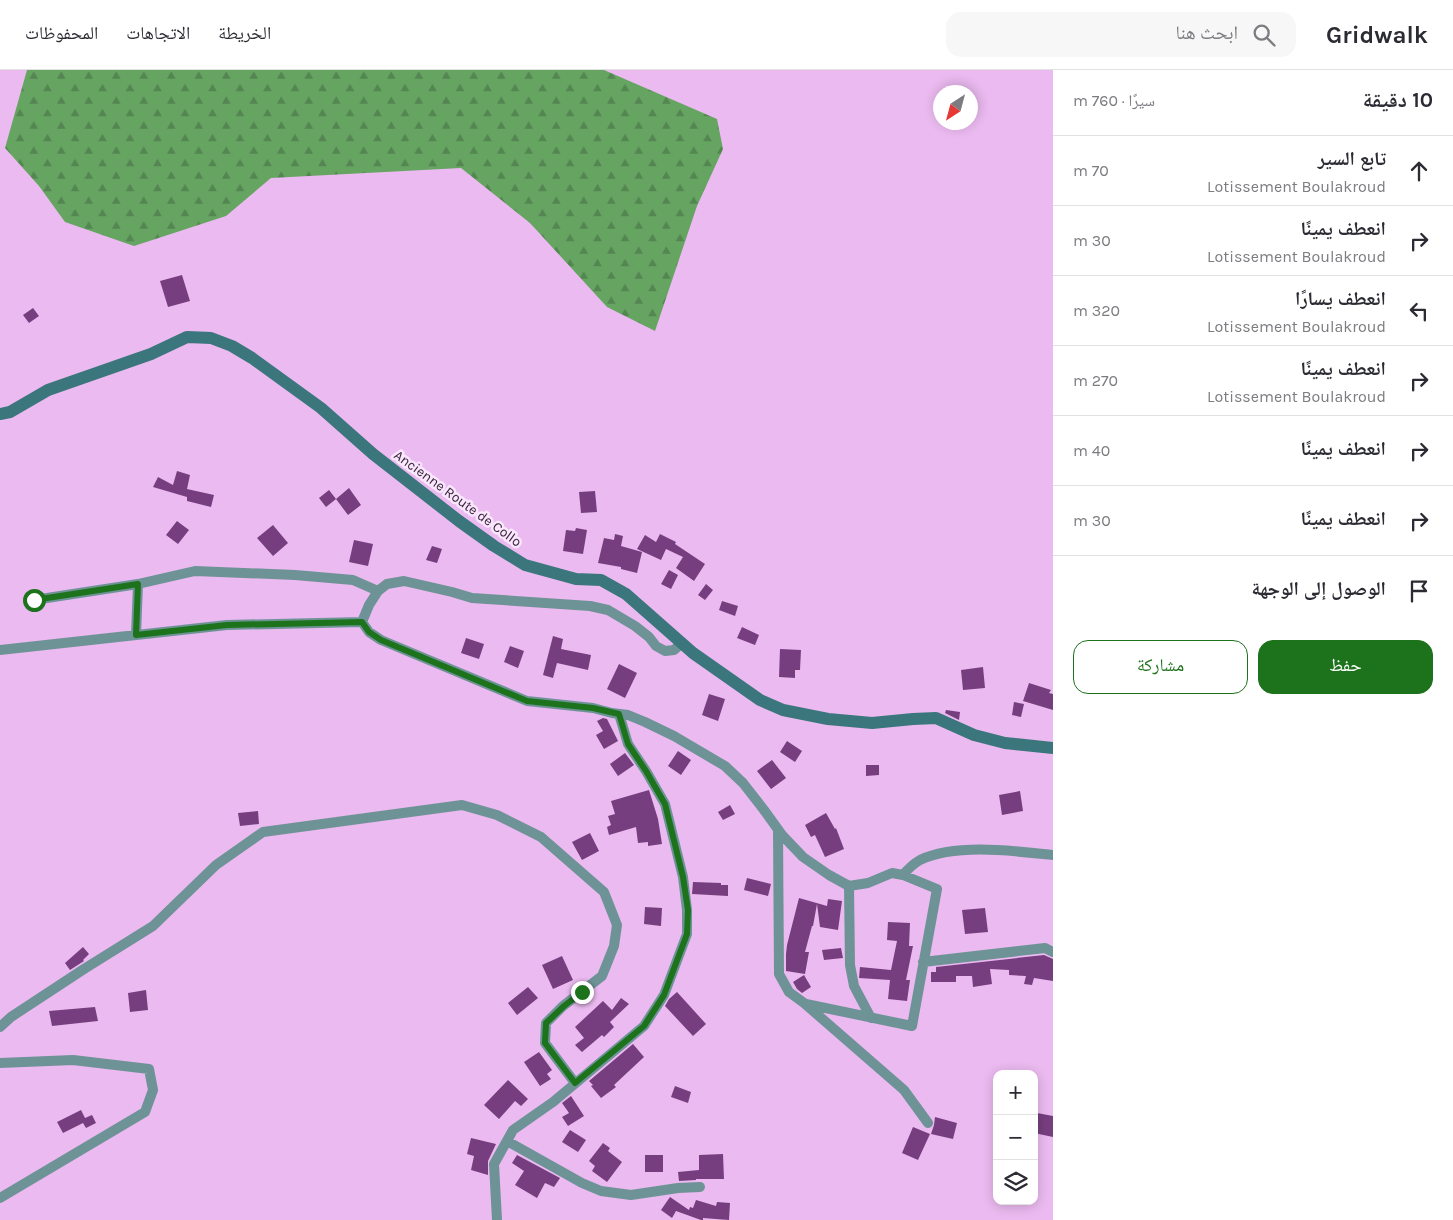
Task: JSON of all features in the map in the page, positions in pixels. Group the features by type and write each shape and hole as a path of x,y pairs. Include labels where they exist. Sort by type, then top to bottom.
{"main road":[{"name":"Ancienne Route de Collo","path":"0,414 10,412 48,390 151,354 187,337 211,338 232,346 252,358 321,408 373,454 494,546 525,565 576,579 601,580 626,594 693,653 760,700 783,710 828,719 872,723 936,718 974,735 1005,743 1053,748"}],"street":[{"path":"34,600 138,584 195,571 295,574 353,580 378,591"},
{"path":"362,622 378,591 387,584 404,581 472,598 590,606 608,610 635,626 649,637 656,646 665,651 674,650 682,643"},
{"path":"136,635 138,584"},
{"path":"0,650 227,625 362,622"},
{"path":"362,622 369,632 381,640 527,701 593,708 628,716 674,736 725,766 743,783 782,836 803,857 849,886 868,883 892,873 937,889 912,1026 804,1003"},
{"path":"497,1220 494,1164 514,1130 553,1102 644,1026 664,995 687,934 688,910 683,877 665,804 628,744 619,714"},
{"path":"0,1027 84,969 153,926 216,865 263,832 462,805 497,815 541,837 604,892 616,925 614,946 602,976 546,1023 545,1043 575,1083"},
{"path":"778,830 779,974 789,992 904,1090 928,1122"},
{"path":"903,876 920,860 970,849 1053,855"},
{"path":"849,886 850,966 854,986 872,1018"},
{"path":"923,962 1045,948 1053,952"},
{"path":"0,1064 73,1060 149,1068 153,1090 145,1112 0,1198"},
{"path":"507,1142 582,1184 601,1191 631,1196 678,1188 700,1187"}],"green space":[{"path":"27,70 604,70 717,119 723,149 697,206 655,331 607,307 530,223 461,168 271,178 226,216 134,246 65,222 39,186 5,148"}],"building":[{"path":"182,275 190,301 168,307 160,281"},
{"path":"33,308 39,316 29,323 23,315"},
{"path":"177,471 190,475 187,489 214,495 211,507 187,501 187,497 153,487 158,477 173,485"},
{"path":"349,488 361,505 348,515 336,499"},
{"path":"329,490 336,499 326,507 319,498"},
{"path":"595,491 597,512 581,513 579,492"},
{"path":"177,521 189,530 178,544 166,535"},
{"path":"273,525 288,543 273,556 257,538"},
{"path":"576,528 587,530 583,554 563,551 566,530 575,531"},
{"path":"615,534 623,536 621,546 642,552 637,573 621,569 621,567 598,563 604,538 614,540"},
{"path":"660,534 676,542 675,544 705,564 694,581 676,568 683,557 666,549 661,560 637,549 645,535 656,542"},
{"path":"354,540 373,544 368,566 349,562"},
{"path":"432,546 442,549 437,563 426,560"},
{"path":"669,570 678,575 671,589 661,584"},
{"path":"706,584 713,590 705,600 698,595"},
{"path":"722,601 738,606 735,616 719,610"},
{"path":"742,627 759,635 755,645 737,638"},
{"path":"553,636 563,639 561,649 591,655 588,670 557,663 553,678 543,675"},
{"path":"466,638 484,644 479,659 461,653"},
{"path":"510,646 524,651 518,668 504,662"},
{"path":"780,649 801,650 800,670 795,670 795,678 779,677"},
{"path":"619,664 637,673 625,698 607,689"},
{"path":"983,667 985,688 963,690 961,670"},
{"path":"1029,683 1051,690 1049,693 1053,694 1053,710 1023,701"},
{"path":"709,694 725,699 718,721 702,715"},
{"path":"1014,702 1024,704 1021,717 1012,715"},
{"path":"946,710 960,712 959,720 945,713"},
{"path":"603,718 607,719 618,741 604,749 596,735 603,731 597,721"},
{"path":"787,741 802,751 795,762 780,752"},
{"path":"678,751 691,760 681,775 668,766"},
{"path":"625,753 634,765 618,776 610,764"},
{"path":"772,760 786,778 771,789 757,771"},
{"path":"866,765 879,765 879,775 866,776"},
{"path":"649,790 658,819 662,844 648,846 648,842 638,843 636,827 609,835 607,827 611,825 608,816 615,814 611,801"},
{"path":"1020,791 1023,811 1002,815 999,795"},
{"path":"730,805 735,814 723,820 718,812"},
{"path":"258,811 259,824 240,826 238,813"},
{"path":"826,813 836,828 844,849 825,857 815,835 811,837 805,825"},
{"path":"590,833 599,851 582,860 572,842"},
{"path":"747,878 771,884 768,896 744,890"},
{"path":"693,882 728,885 728,896 692,894"},
{"path":"799,898 827,906 828,899 842,901 838,930 820,927 817,904 805,952 809,952 805,974 786,971 787,945"},
{"path":"645,907 662,908 661,926 644,924"},
{"path":"985,908 988,932 965,934 962,910"},
{"path":"888,922 910,923 909,946 913,946 906,980 910,980 907,1001 888,999 890,980 859,978 860,967 891,970 897,941 887,940"},
{"path":"83,947 89,954 84,961 70,970 65,963"},
{"path":"841,948 843,958 824,960 822,950"},
{"path":"1044,955 1053,959 1053,981 1034,978 1032,985 1024,984 1026,976 1009,975 1009,970 990,969 992,984 973,987 972,976 956,976 956,982 931,982 931,972 936,972 936,967"},
{"path":"562,956 573,980 553,989 542,965"},
{"path":"804,975 811,987 802,993 793,982"},
{"path":"528,987 538,998 517,1015 508,1003"},
{"path":"146,990 148,1010 130,1012 128,993"},
{"path":"677,992 706,1024 693,1036 665,1006 669,999"},
{"path":"621,998 629,1004 610,1022 614,1027 604,1037 602,1035 582,1052 575,1045 584,1038 575,1027 603,1001 612,1010"},
{"path":"95,1007 98,1021 52,1026 49,1011"},
{"path":"633,1044 644,1057 614,1085 616,1087 601,1098 589,1081"},
{"path":"539,1052 552,1070 547,1074 551,1079 540,1086 524,1062"},
{"path":"508,1080 528,1099 521,1106 515,1101 499,1119 484,1105"},
{"path":"675,1086 691,1092 688,1103 671,1097"},
{"path":"571,1096 584,1116 568,1126 562,1117 569,1113 562,1103"},
{"path":"81,1110 85,1118 92,1115 96,1123 86,1128 83,1123 63,1133 57,1122"},
{"path":"1038,1113 1053,1116 1053,1137 1038,1134"},
{"path":"935,1117 957,1123 953,1139 931,1134"},
{"path":"913,1127 930,1134 918,1160 902,1153"},
{"path":"570,1130 586,1140 578,1152 562,1142"},
{"path":"471,1138 496,1144 488,1161 488,1175 471,1170 474,1156 467,1154"},
{"path":"603,1143 610,1148 608,1151 622,1162 607,1182 592,1171 595,1166 589,1161"},
{"path":"723,1154 724,1179 679,1181 678,1172 699,1170 699,1155"},
{"path":"517,1155 560,1178 554,1187 545,1183 537,1198 515,1185 524,1171 512,1163"},
{"path":"645,1155 663,1155 663,1172 645,1172"},
{"path":"670,1197 689,1210 690,1207 693,1208 696,1200 716,1206 717,1202 730,1203 729,1220 703,1218 701,1220 676,1211 672,1218 661,1210"}],"route":[{"path":"34,600 138,584 136,635 227,625 362,622 369,632 381,640 527,701 569,704 619,714 628,744 665,804 683,877 688,910 687,934 664,995 644,1026 575,1083 545,1043 546,1023 582,992"}]}
